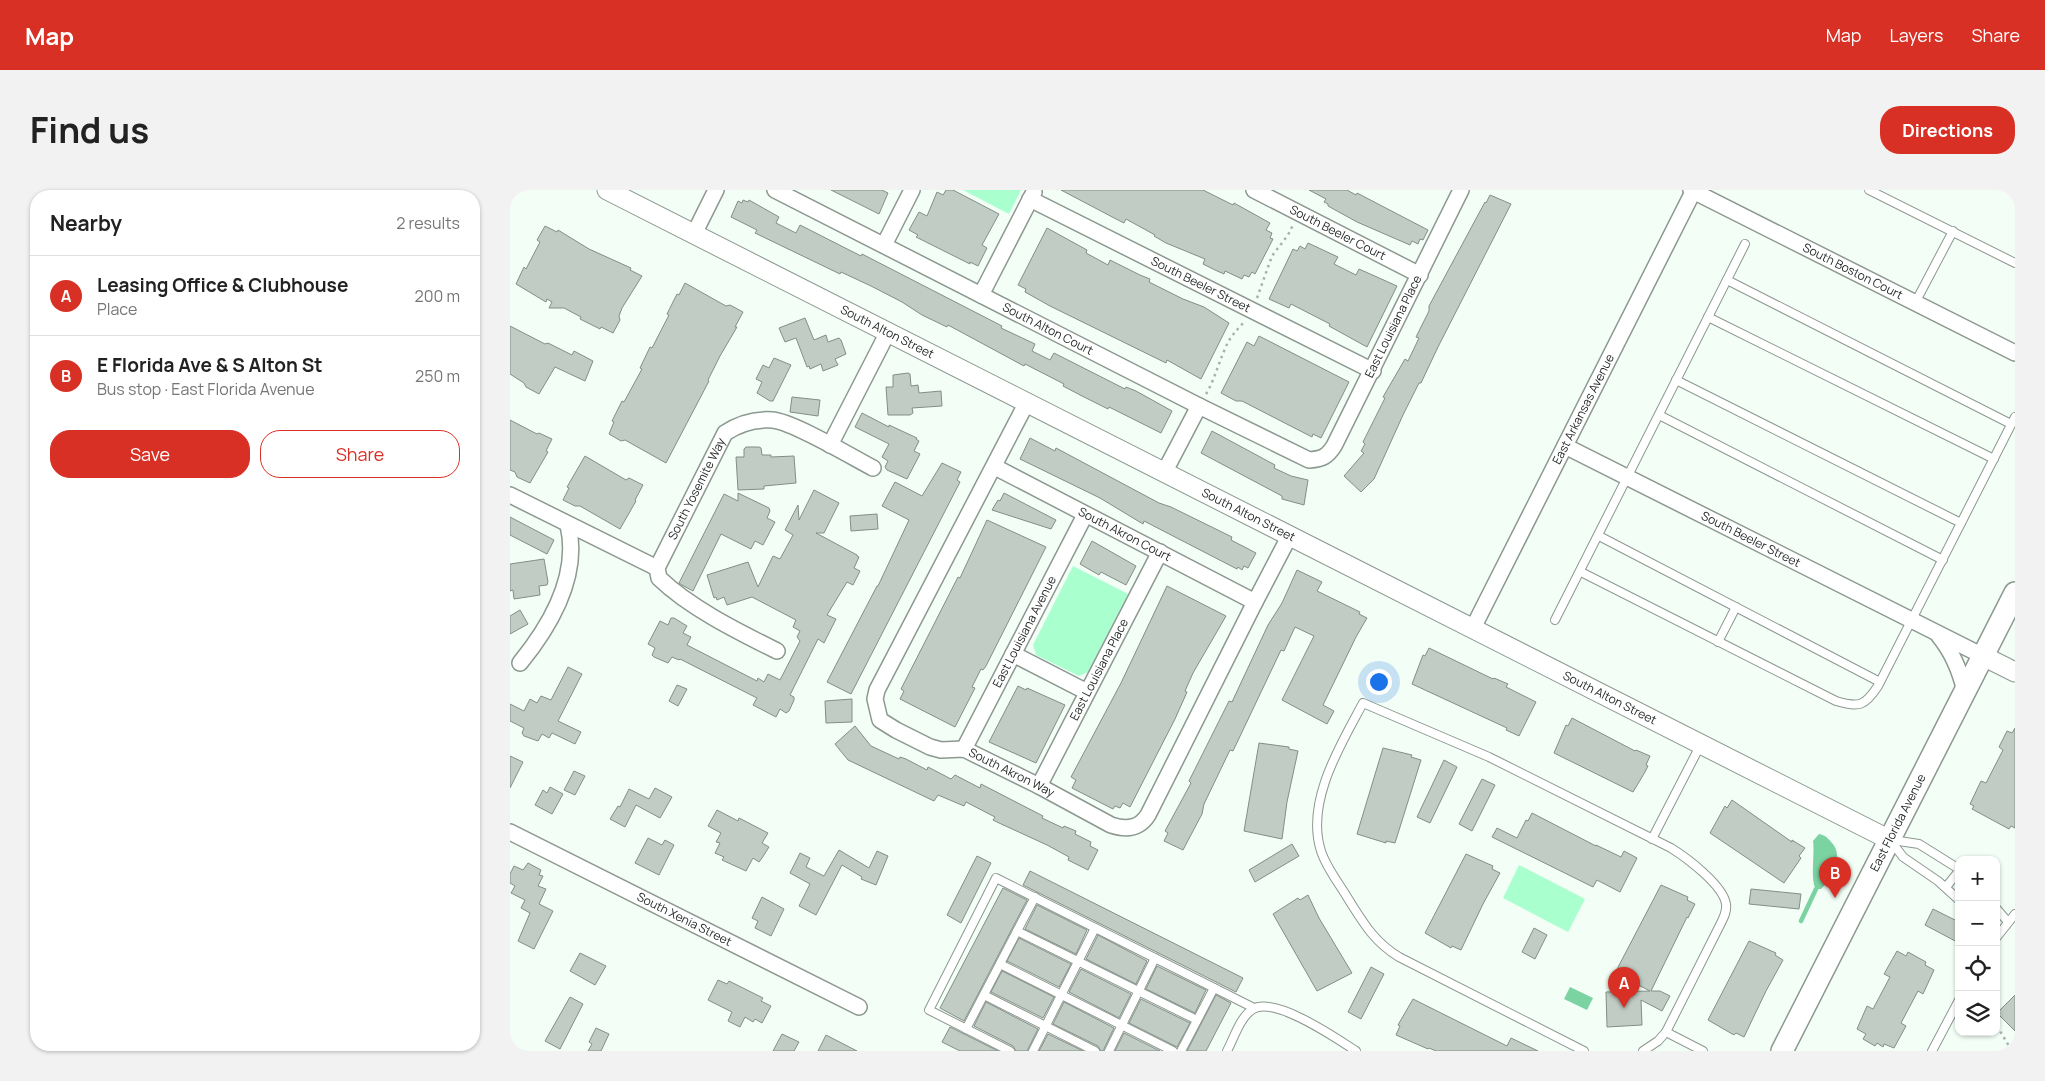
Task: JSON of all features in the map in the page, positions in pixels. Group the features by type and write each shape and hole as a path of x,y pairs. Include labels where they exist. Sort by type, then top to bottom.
{"main road":[{"name":"East Florida Avenue","path":"1782,1051 2015,593"}],"street":[{"name":"South Alton Street","path":"607,190 1165,471 1890,840"},
{"path":"694,234 716,190"},
{"path":"884,245 912,190"},
{"name":"South Beeler Court","path":"1254,190 1284,196 1420,275"},
{"name":"East Louisiana Place","path":"1322,459 1329,454 1334,446 1373,371 1461,190"},
{"name":"South Boston Court","path":"1693,190 2015,353"},
{"name":"East Arkansas Avenue","path":"1473,628 1693,190"},
{"name":"South Alton Court","path":"785,192 884,245 1198,406 1309,460 1322,459"},
{"path":"981,295 1032,195"},
{"name":"South Beeler Street","path":"1032,195 1373,371"},
{"path":"830,445 888,332"},
{"name":"South Akron Way","path":"1027,402 877,690 874,699 880,720 896,730 941,750 964,749 1121,828 1130,828 1144,822 1290,535"},
{"path":"1165,471 1198,406"},
{"name":"South Yosemite Way","path":"657,568 725,433 739,424 774,420 793,427 873,468"},
{"name":"South Beeler Street","path":"1565,446 2015,672"},
{"name":"South Akron Court","path":"995,466 1255,602"},
{"path":"510,495 657,568 659,578 680,595 738,631 777,651"},
{"name":"East Louisiana Avenue","path":"964,749 1085,514"},
{"path":"520,663 540,639 559,604 570,563 572,542 568,525"},
{"name":"East Louisiana Place","path":"1039,786 1160,552"},
{"name":"South Beeler Street","path":"1937,633 1961,672 1965,692"},
{"path":"1013,654 1087,692"},
{"name":"South Xenia Street","path":"510,832 859,1007"}],"lane":[{"path":"1869,190 2015,263"},
{"path":"1915,303 1953,231"},
{"path":"1556,620 1745,244"},
{"path":"1581,572 1836,701 1849,705 1858,704 1869,700 1880,682 1994,459 2013,420 1727,280"},
{"path":"1708,318 1994,459"},
{"path":"1676,380 1961,523"},
{"path":"1659,415 1942,560"},
{"path":"1599,536 1880,682"},
{"path":"1718,642 1736,607"},
{"path":"1584,1051 1400,957 1377,941 1356,912 1321,852 1318,842 1318,814 1325,783 1342,741 1363,703 1489,757 1652,839 1679,854 1695,866 1722,894 1726,907 1721,923 1666,1032 1658,1042 1643,1051"},
{"path":"1652,839 1701,744"},
{"path":"1890,840 1919,844 1955,867"},
{"path":"1890,840 1906,859 1946,887 1955,896"},
{"path":"1946,887 1955,875"},
{"path":"1010,1051 929,1010 996,878 1254,1008"},
{"path":"966,1029 1034,897"},
{"path":"2000,913 2008,922"},
{"path":"2000,933 2015,914"},
{"path":"1033,1051 1095,928"},
{"path":"1017,931 1197,1020"},
{"path":"1109,1051 1155,958"},
{"path":"1000,964 1173,1051"},
{"path":"1181,1051 1214,988"},
{"path":"984,995 1095,1051"},
{"path":"1227,1051 1245,1016 1254,1008 1268,1006 1296,1016 1356,1051"},
{"path":"1932,1051 1955,1008"},
{"path":"1666,1032 1703,1051"}],"path":[{"path":"2000,1031 2012,1051"}],"shaded area":[{"path":"963,190 1021,190 1009,214"},
{"path":"1073,566 1128,594 1088,672 1079,676 1036,655 1033,645"},
{"path":"1819,834 1826,837 1832,843 1837,854 1837,860 1836,867 1829,879 1821,889 1816,889 1813,880 1813,841"},
{"path":"1519,865 1585,899 1568,932 1503,898"},
{"path":"1570,987 1593,998 1587,1010 1564,999"}],"building":[{"path":"831,190 882,190 888,193 879,214"},
{"path":"946,190 953,190 999,214 982,245 987,248 978,266 970,262 970,264 916,237 918,235 909,230 919,212 927,216 937,192 943,195"},
{"path":"1061,190 1203,190 1233,205 1234,203 1270,223 1266,230 1272,233 1270,238 1273,239 1255,274 1252,272 1249,277 1244,275 1242,279 1225,271 1224,274 1215,270 1203,264 1205,259 1166,243 1126,219 1124,223"},
{"path":"1309,190 1347,190 1356,195 1357,193 1428,230 1423,240 1420,239 1418,244 1412,241 1410,245 1357,222 1328,206 1324,202 1326,199"},
{"path":"1490,195 1511,204 1403,415 1374,479 1361,492 1344,476 1364,453 1361,451 1365,444 1363,442 1385,398 1383,397 1405,359 1408,361 1419,338 1416,337 1429,311 1429,306"},
{"path":"743,200 748,202 749,200 779,217 776,223 796,233 800,225 861,256 862,254 1002,326 1001,328 1035,344 1032,351 1050,360 1054,353 1125,389 1126,387 1136,391 1172,411 1161,433 1082,396 1063,386 1064,384 1025,364 1024,366 948,325 947,327 922,315 871,286 841,272 840,274 755,233 757,230 731,217 738,201 742,203"},
{"path":"545,226 557,232 558,230 589,249 631,268 630,270 642,276 622,308 619,316 620,320 613,333 580,319 581,317 564,308 549,308 552,302 547,299 546,302 516,284 540,242 537,240"},
{"path":"1047,228 1087,250 1086,253 1108,265 1110,260 1150,279 1149,282 1204,307 1229,323 1201,379 1167,360 1166,363 1025,292 1026,289 1018,285"},
{"path":"1308,243 1338,257 1334,264 1356,275 1359,269 1397,286 1367,347 1329,326 1330,324 1291,304 1289,308 1269,299 1293,249 1297,251 1300,246 1305,249"},
{"path":"685,283 726,306 730,305 743,312 666,463 625,440 621,441 609,434 614,422 612,421 622,401 624,402 642,369 640,368 650,347 652,348 669,315 667,314 677,294 679,295"},
{"path":"805,318 814,340 826,335 828,342 839,338 841,340 846,354 835,359 838,365 823,371 821,364 810,369 809,366 807,367 796,338 785,342 779,328"},
{"path":"510,326 545,344 548,343 572,355 574,351 593,361 585,381 555,367 539,394 526,387 524,383 510,374"},
{"path":"1259,336 1349,382 1321,438 1313,434 1312,437 1242,401 1236,401 1221,393 1247,342 1254,346"},
{"path":"774,358 791,365 773,401 770,401 757,393 762,382 756,379 763,365 769,368"},
{"path":"910,374 911,386 918,385 919,393 941,391 942,406 912,408 913,413 910,415 888,415 886,387 893,387 893,375"},
{"path":"792,397 820,400 818,416 790,412"},
{"path":"862,413 889,427 889,425 917,438 919,441 914,451 920,454 907,479 887,470 885,467 888,461 882,457 889,444 855,427"},
{"path":"510,420 537,434 539,433 552,439 546,451 548,452 530,483 517,477 515,472 510,470"},
{"path":"1212,431 1275,465 1274,468 1291,476 1308,480 1304,505 1282,499 1282,496 1201,453"},
{"path":"1030,438 1055,451 1056,448 1159,503 1232,537 1231,540 1256,553 1248,568 1244,566 1242,570 1238,567 1237,569 1144,521 1143,524 1100,498 1020,459"},
{"path":"746,447 759,447 761,448 762,455 771,455 771,457 794,456 796,483 764,486 764,489 738,490 736,457 744,457 744,449"},
{"path":"585,456 626,480 629,478 643,485 620,529 580,506 575,506 563,500 569,488 567,487"},
{"path":"942,463 961,472 957,480 960,482 851,694 827,682 878,586 909,520 882,506 895,482 922,496"},
{"path":"814,490 839,503 824,533 816,533 857,555 859,557 854,568 860,571 853,585 847,582 827,615 836,619 824,643 818,639 790,695 794,697 794,700 789,711 786,713 780,709 776,717 753,705 757,698 680,659 672,657 668,663 654,657 652,655 655,648 648,644 660,621 668,625 671,618 674,618 687,626 683,633 691,637 687,645 757,681 758,678 764,682 768,674 780,680 800,641 797,637 800,631 793,627 796,620 752,597 727,605 724,597 717,600 716,597 714,598 707,575 748,562 758,587 773,556 780,559 793,535 785,530 798,505 799,520"},
{"path":"738,493 769,508 770,511 767,518 775,522 763,545 755,541 751,549 721,534 693,591 679,583 724,494 738,501"},
{"path":"1004,493 1056,520 1051,529 992,510"},
{"path":"877,514 878,529 851,531 850,516"},
{"path":"510,517 554,540 547,554 510,535"},
{"path":"987,520 1046,547 986,666 983,670 981,669 972,687 975,688 955,727 900,699 904,691 901,689 958,577 960,578"},
{"path":"1092,541 1136,566 1126,585 1101,572 1099,575 1080,564"},
{"path":"544,559 548,582 547,585 539,586 540,595 514,599 513,590 510,591 510,564"},
{"path":"1297,570 1322,582 1317,591 1360,612 1359,614 1367,618 1323,705 1334,711 1327,724 1282,700 1314,636 1295,627 1284,651 1281,650 1233,751 1230,750 1204,804 1202,814 1183,850 1164,841 1168,833 1165,831 1191,783 1189,781 1229,701 1232,702 1268,625 1282,603"},
{"path":"1167,586 1226,616 1193,673 1175,719 1130,807 1123,803 1120,808 1115,806 1113,809 1072,788 1076,780 1071,777 1121,683"},
{"path":"520,610 528,624 510,634 510,616"},
{"path":"1429,648 1493,679 1508,684 1506,687 1536,702 1519,736 1506,730 1507,728 1412,684 1423,655 1425,656"},
{"path":"568,667 582,674 558,721 581,732 575,744 552,733 549,738 542,734 538,741 524,736 522,733 524,728 510,721 510,704 524,711 530,699 537,703 541,696 551,700"},
{"path":"677,685 687,689 678,706 669,701"},
{"path":"1018,686 1026,690 1027,688 1065,705 1036,763 989,742"},
{"path":"852,699 852,722 826,723 825,701"},
{"path":"1572,718 1635,751 1650,756 1646,765 1648,766 1633,792 1554,753 1566,725 1568,726"},
{"path":"855,726 871,746 899,759 900,757 906,759 927,770 928,767 951,779 955,775 980,788 981,784 1043,816 1042,818 1063,828 1064,826 1076,831 1075,834 1091,842 1090,846 1098,850 1088,870 1068,860 1069,857 1047,845 993,820 995,817 966,802 964,806 938,795 934,801 848,760 835,744"},
{"path":"2015,728 2015,828 2011,826 2009,829 1972,809 1974,806 1970,804 1981,781 1986,783 2003,750 1999,747 2007,731 2012,733"},
{"path":"1259,743 1289,747 1289,749 1298,751 1287,802 1282,839 1244,831"},
{"path":"1383,748 1412,755 1411,757 1421,760 1395,843 1386,841 1386,843 1357,834"},
{"path":"510,756 523,762 510,788"},
{"path":"1444,760 1457,767 1430,823 1417,817"},
{"path":"574,771 585,776 575,795 564,790"},
{"path":"1482,779 1495,785 1472,831 1459,824"},
{"path":"550,787 563,794 552,814 535,805 543,790 547,793"},
{"path":"655,788 672,797 660,818 636,805 625,827 610,819 618,806 620,807 629,789 649,799"},
{"path":"1732,800 1792,842 1792,840 1805,848 1799,856 1801,858 1784,883 1710,833 1725,806 1727,808"},
{"path":"717,810 738,821 739,818 768,833 762,843 769,847 759,862 753,858 746,871 722,860 724,857 715,853 720,843 716,842 721,833 708,826"},
{"path":"1532,813 1621,857 1624,851 1637,858 1620,892 1597,880 1593,887 1492,837 1497,828 1517,838 1526,820 1528,821"},
{"path":"648,838 662,845 665,840 674,845 659,875 635,863"},
{"path":"1292,844 1299,856 1255,882 1249,870"},
{"path":"839,850 869,868 877,851 888,856 876,885 861,879 862,877 842,865 816,915 799,906 810,884 790,873 800,853 810,858 806,867 824,876"},
{"path":"1466,854 1493,866 1492,869 1500,873 1461,950 1452,946 1451,948 1425,933"},
{"path":"977,856 991,863 961,923 947,915"},
{"path":"528,863 541,870 539,875 543,876 538,886 546,889 539,904 553,911 534,949 518,941 530,913 521,908 525,900 511,893 515,886 510,883 510,874 514,866 523,870"},
{"path":"1030,871 1243,978 1236,992 1023,885"},
{"path":"1661,885 1688,897 1687,900 1695,904 1651,991 1660,991 1670,996 1662,1011 1641,1000 1642,1025 1607,1027 1606,992 1650,991 1615,973"},
{"path":"1003,888 1027,900 964,1021 940,1008"},
{"path":"1751,889 1801,894 1799,909 1749,904"},
{"path":"1308,895 1319,918 1352,973 1317,991 1273,914 1298,898 1300,900"},
{"path":"762,897 784,909 771,936 755,928 758,921 752,918"},
{"path":"1037,905 1087,930 1076,954 1025,929"},
{"path":"1933,909 1955,920 1955,941 1925,925"},
{"path":"1534,928 1547,935 1535,959 1522,952"},
{"path":"1098,935 1147,961 1136,984 1086,959"},
{"path":"1019,938 1071,964 1059,987 1007,961"},
{"path":"1749,941 1776,953 1775,955 1783,960 1744,1037 1736,1033 1734,1035 1708,1020"},
{"path":"1897,951 1906,956 1908,952 1926,962 1925,965 1934,970 1923,994 1918,991 1901,1023 1906,1026 1894,1048 1884,1044 1883,1047 1877,1043 1875,1046 1863,1039 1866,1034 1857,1029 1867,1006 1873,1009 1890,977 1884,974"},
{"path":"580,953 606,966 595,985 570,971"},
{"path":"1157,966 1206,990 1195,1013 1146,989"},
{"path":"1371,967 1384,974 1361,1019 1348,1012"},
{"path":"1081,969 1131,994 1119,1018 1069,992"},
{"path":"1002,971 1054,997 1043,1018 991,992"},
{"path":"718,980 727,984 729,981 763,998 761,1001 771,1006 762,1023 755,1019 753,1022 745,1017 740,1027 728,1021 732,1012 708,1000"},
{"path":"1216,995 1231,1003 1206,1051 1187,1051"},
{"path":"2015,995 2015,1031 2000,1016 2000,1010"},
{"path":"570,997 583,1004 560,1049 545,1041"},
{"path":"1141,999 1190,1023 1177,1047 1129,1023"},
{"path":"1413,999 1507,1046 1511,1038 1538,1051 1436,1051 1428,1049 1396,1035 1400,1026 1398,1025"},
{"path":"986,1002 1038,1029 1027,1051 1016,1051 1013,1046 974,1026"},
{"path":"1064,1002 1114,1028 1103,1051 1098,1046 1053,1024"},
{"path":"950,1027 998,1051 960,1051 942,1042"},
{"path":"596,1028 609,1034 601,1051 588,1051 592,1044 589,1042"},
{"path":"1124,1033 1160,1051 1115,1051"},
{"path":"782,1034 799,1042 794,1051 773,1051"},
{"path":"1048,1034 1083,1051 1039,1051"},
{"path":"826,1035 857,1051 818,1051"}],"waterway":[{"path":"1801,921 1816,889"}],"place":[{"name":"E Florida Ave & S Alton St","path":"1835,898"},
{"name":"Leasing Office & Clubhouse","path":"1624,1008"}]}
